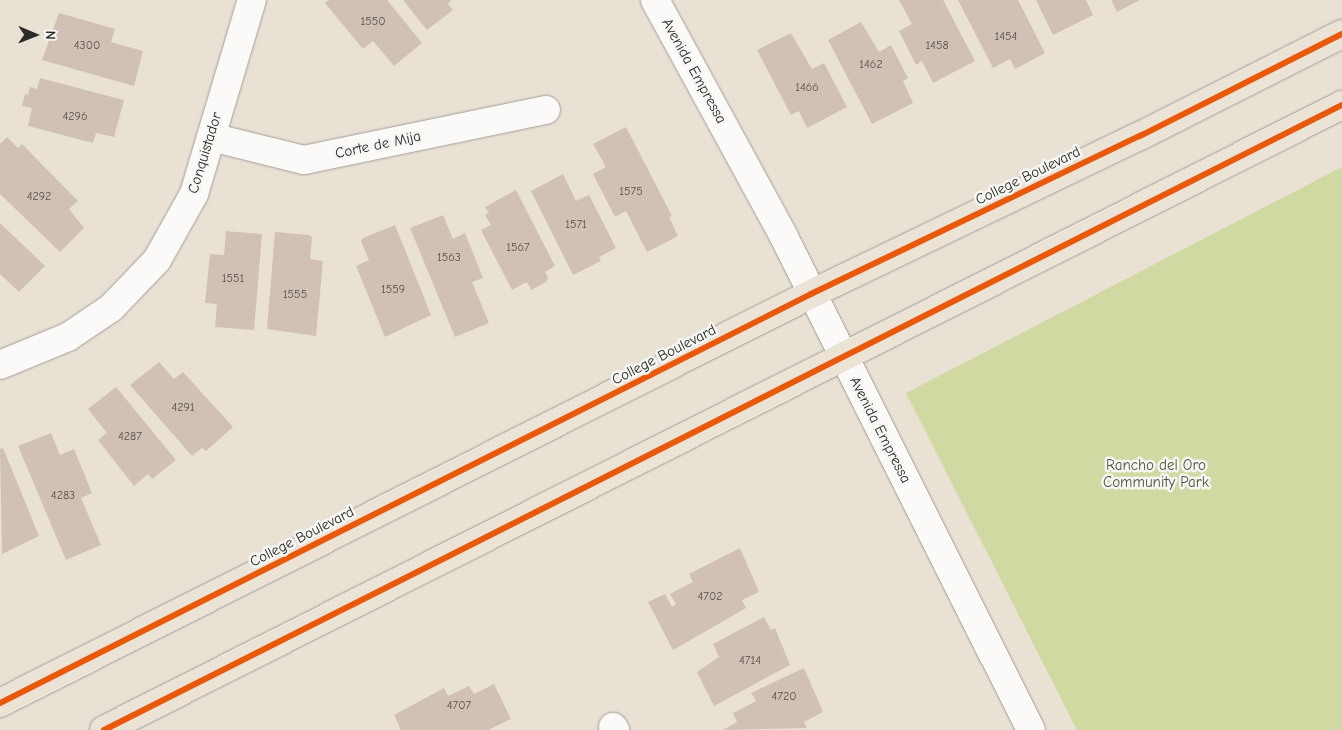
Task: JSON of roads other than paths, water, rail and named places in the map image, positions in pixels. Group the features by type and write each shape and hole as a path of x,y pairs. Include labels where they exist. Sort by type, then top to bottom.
{"main road":[{"name":"College Boulevard","path":"0,704 811,294 1342,34"},
{"path":"104,730 1342,105"}],"street":[{"name":"Conquistador","path":"0,364 68,337 104,313 157,260 194,194 252,0"},
{"name":"Avenida Empressa","path":"655,0 784,237 1031,730"},
{"name":"Corte de Mija","path":"211,137 304,160 546,110"}],"park label":[{"name":"Rancho del Oro Community Park","path":"1156,474"}]}
